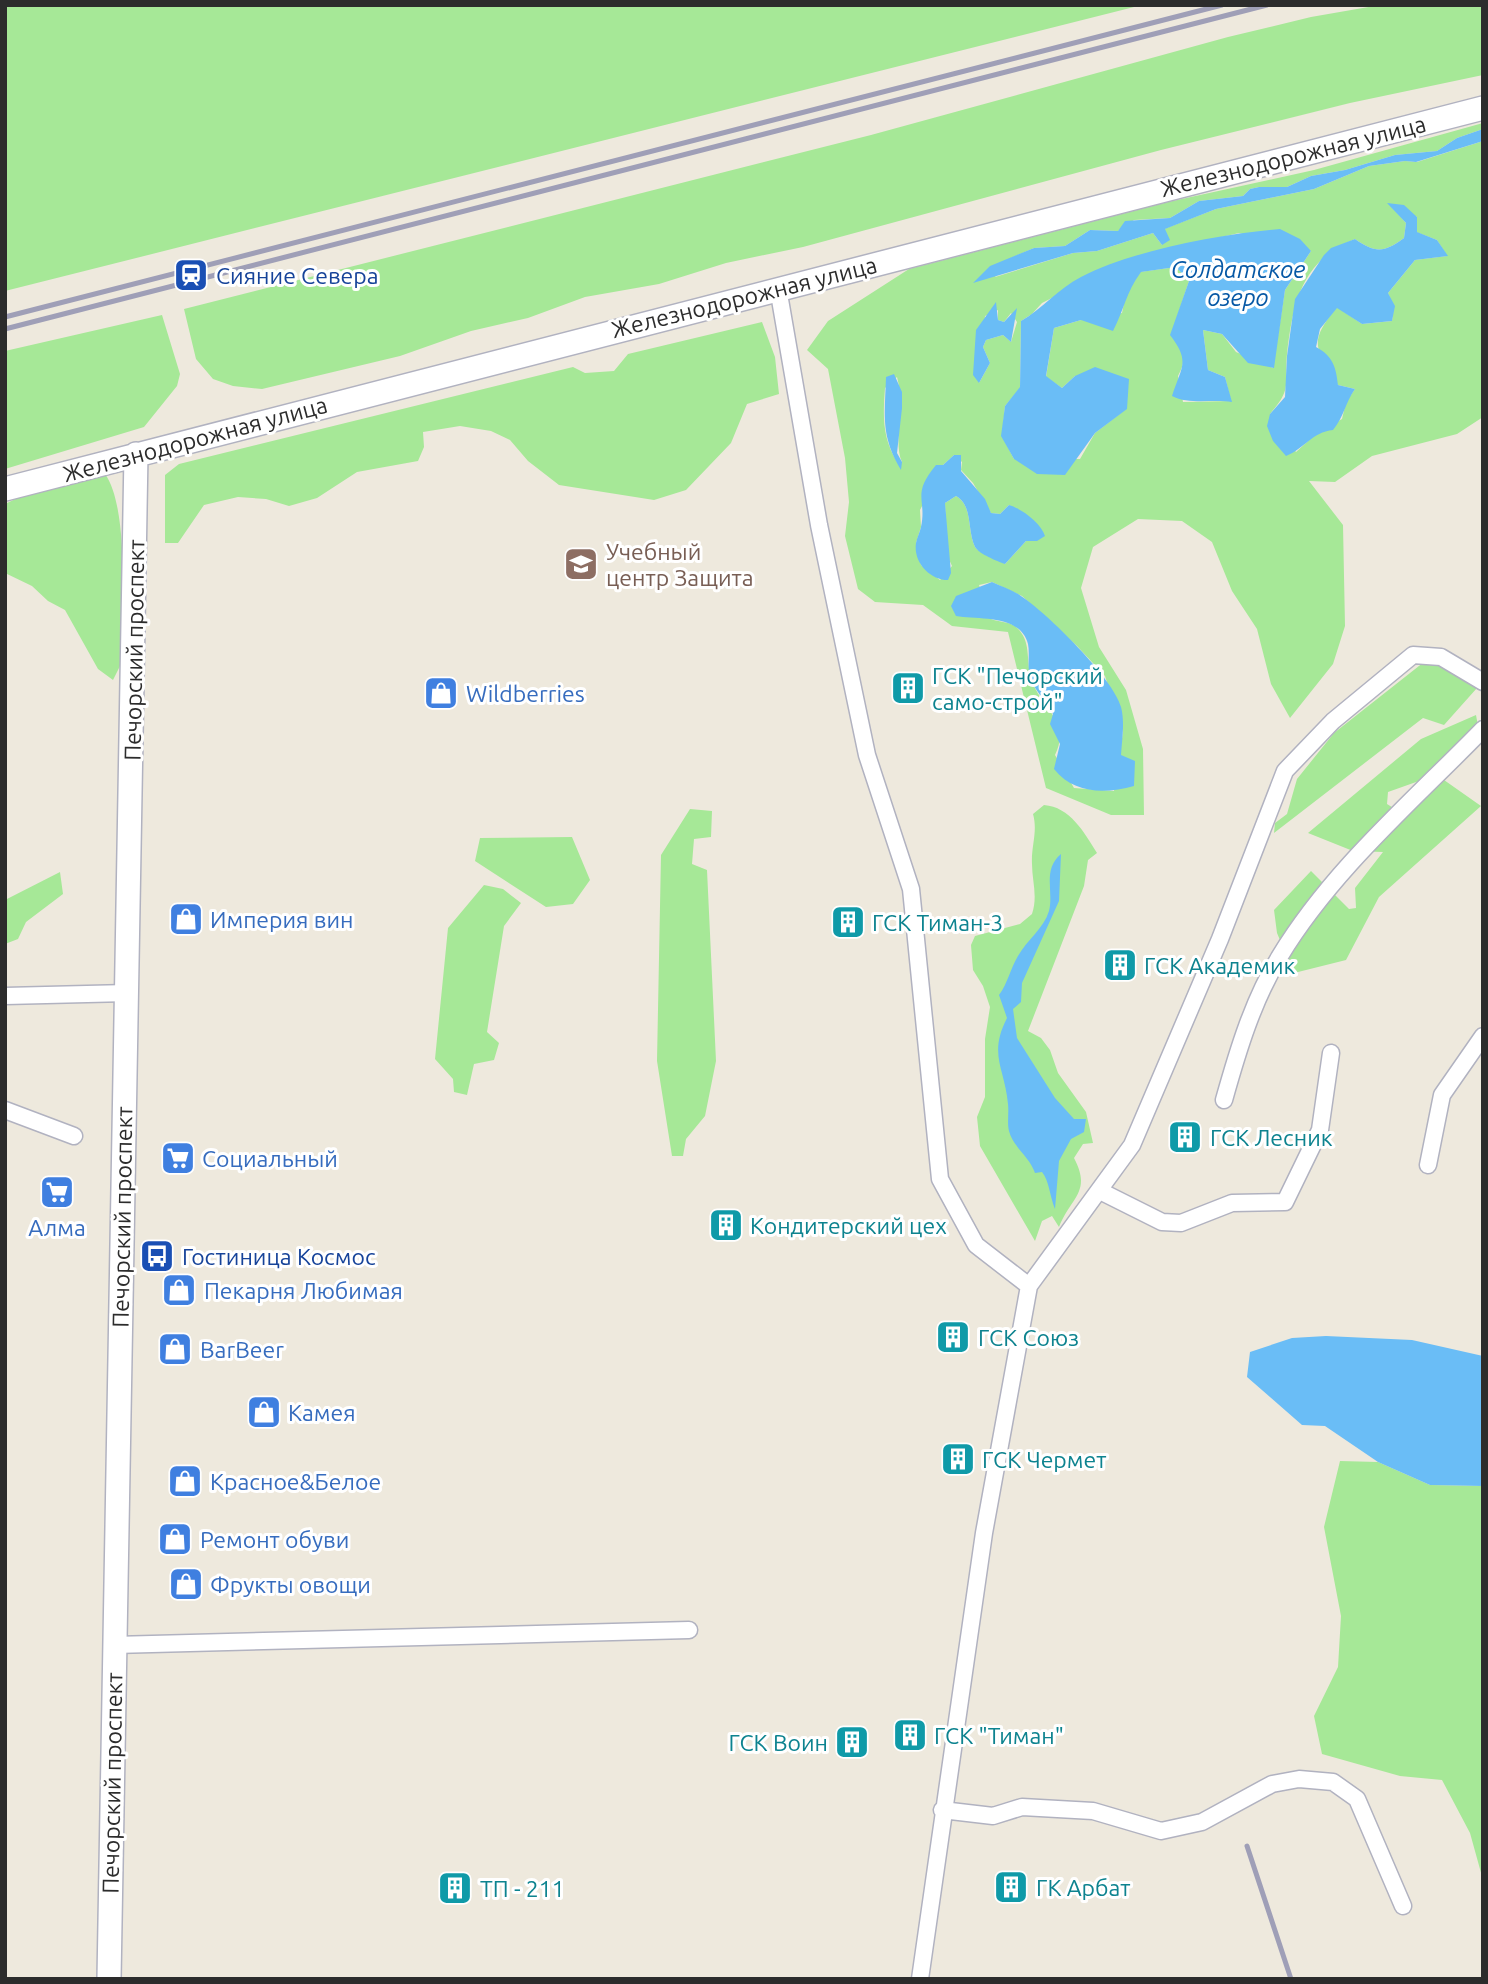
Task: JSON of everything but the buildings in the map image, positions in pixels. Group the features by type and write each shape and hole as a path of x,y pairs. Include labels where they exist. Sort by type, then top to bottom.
{"main road":[{"name":"Железнодорожная улица","path":"5,489 1483,108"},
{"name":"Печорский проспект","path":"109,1979 136,454"}],"street":[{"path":"778,288 819,524 867,755 911,889 940,1179 976,1245 1030,1286"},
{"path":"919,1979 984,1533 1030,1286 1132,1145 1220,939 1285,771 1333,721 1413,655 1441,657 1483,682"},
{"path":"1224,1100 1251,1015 1280,956 1299,928 1338,878 1483,729"},
{"path":"5,996 128,993"},
{"path":"1428,1165 1443,1095 1483,1036"},
{"path":"1100,1191 1161,1222 1181,1223 1232,1203 1285,1202 1320,1130 1331,1053"},
{"path":"5,1110 74,1136"},
{"path":"114,1645 689,1630"},
{"path":"942,1810 993,1816 1022,1807 1093,1811 1161,1831 1202,1822 1272,1784 1299,1779 1333,1782 1357,1799 1403,1906"}],"green space":[{"path":"5,5 1142,5 5,291"},
{"path":"1380,5 1483,5 1483,75 1350,103 1161,150 803,247 726,263 659,284 585,297 528,318 471,331 400,356 262,389 233,386 213,379 196,359 184,309 871,135 1228,37 1311,17"},
{"path":"1483,123 1483,129 1457,138 1437,151 1395,155 1345,170 1311,176 1287,187 1259,187 1250,189 1243,196 1199,201 1170,218 1134,220 1118,231 1090,230 1065,246 1034,248 1011,258 995,277 1073,253 1097,251 1153,233 1162,245 1164,229 1216,209 1314,189 1369,166 1417,162 1483,141 1483,417 1457,434 1372,456 1335,482 1309,481 1343,525 1345,626 1333,664 1290,718 1271,684 1257,629 1232,591 1212,542 1182,521 1138,519 1093,547 1081,588 1099,647 1126,690 1143,749 1144,815 1111,815 1046,788 1008,632 952,626 923,605 875,602 858,589 845,536 849,502 845,458 828,369 807,350 828,321 909,269 1168,202 1314,170","holes":["1389,204 1417,217 1416,232 1437,240 1447,256 1415,260 1388,293 1394,306 1392,321 1362,324 1337,307 1321,329 1318,346 1338,385 1355,389 1346,402 1342,419 1318,432 1296,452 1270,414 1285,392 1289,335 1303,285 1323,259 1337,248 1355,239 1368,247 1385,249 1404,238 1406,223","1239,233 1311,251 1285,290 1273,368 1236,352 1222,334 1203,330 1208,370 1225,377 1231,401 1183,402 1178,376 1183,359 1171,335 1189,281 1176,267 1140,272 1126,293 1122,313 1054,328 1046,377 1062,388 1075,376 1126,409 1095,433 1080,459 1014,459 1002,436 1005,406 1020,388 1021,321 1042,303 1131,258","998,310 998,320 1004,322 1011,313 1017,322 1011,342 1003,335 986,340 983,347 990,363 979,383 985,316","897,377 902,462 897,462 886,435 885,388","954,455 962,462 961,470 973,483 991,513 1000,514 1009,505 1035,522 1037,541 1026,541 1005,564 980,551 975,547 965,506 956,496 945,503 947,555 952,566 940,580 921,565 916,543 921,527 920,510 943,465","992,582 1022,596 1077,646 1105,676 1123,732 1114,791 1074,788 1055,755 1059,743 1057,723 1031,678 1023,636 1014,625 991,619 979,585"]},
{"path":"162,315 180,374 177,386 144,427 5,469 5,351"},
{"path":"762,322 775,357 779,394 747,404 731,443 686,490 654,500 559,485 528,461 510,440 491,431 460,426 423,432 424,447 418,461 357,472 317,498 289,506 266,499 238,497 204,505 178,543 165,543 165,475 179,464 573,367 585,373 614,371 628,354"},
{"path":"105,474 113,490 118,512 123,565 121,664 113,680 98,669 65,610 48,601 32,586 5,573 5,504 30,492"},
{"path":"1424,662 1453,669 1477,688 1444,725 1423,718 1274,833 1275,823 1287,814 1297,779 1334,733"},
{"path":"1476,715 1478,726 1433,776 1388,792 1387,804 1395,809 1444,780 1481,806 1379,897 1346,960 1294,973 1277,933 1274,910 1311,871 1349,909 1356,908 1355,888 1383,852 1353,851 1308,833 1421,739"},
{"path":"1044,805 1061,810 1069,816 1097,853 1088,860 1084,886 1028,1031 1041,1038 1050,1050 1058,1073 1086,1112 1093,1143 1083,1144 1074,1158 1079,1169 1080,1187 1059,1227 1052,1216 1042,1221 1035,1241 980,1146 977,1117 985,1097 985,1039 990,1007 983,986 973,970 971,945 975,936 1020,924 1032,914 1035,895 1032,864 1035,827 1033,814"},
{"path":"690,809 712,811 711,837 694,839 692,864 707,870 716,1061 705,1116 686,1139 683,1156 672,1156 657,1061 661,855"},
{"path":"572,837 590,880 573,904 546,907 475,861 480,838"},
{"path":"60,872 63,894 26,922 18,939 5,944 5,900"},
{"path":"484,885 503,889 521,903 504,926 487,1032 499,1043 494,1060 474,1064 467,1095 454,1092 453,1079 435,1059 448,928"},
{"path":"1340,1461 1378,1462 1430,1485 1483,1486 1483,1880 1470,1833 1442,1780 1400,1776 1322,1754 1314,1716 1338,1667 1341,1616 1324,1527"}],"water":[{"path":"1483,129 1483,141 1416,162 1369,166 1314,189 1216,209 1165,229 1170,240 1162,245 1153,233 1097,251 1073,253 973,283 990,266 1034,248 1065,246 1090,230 1118,231 1125,221 1170,218 1199,201 1243,196 1250,189 1259,187 1287,187 1311,176 1345,170 1395,155 1437,151 1457,138"},
{"path":"1387,203 1404,205 1417,217 1417,232 1437,240 1448,256 1415,260 1388,293 1395,306 1392,321 1362,324 1337,308 1320,329 1316,347 1333,363 1338,385 1355,389 1333,430 1319,434 1286,456 1273,441 1267,426 1270,414 1285,397 1287,356 1295,299 1331,248 1355,239 1374,249 1385,249 1404,238 1406,223"},
{"name":"Солдатское озеро","path":"1280,229 1300,239 1311,251 1285,290 1274,368 1248,363 1222,334 1203,330 1208,370 1225,377 1232,402 1193,401 1172,396 1181,371 1182,359 1170,335 1189,281 1176,267 1141,272 1113,331 1081,320 1054,328 1046,376 1062,388 1075,376 1095,367 1129,379 1127,409 1095,433 1065,475 1037,474 1014,459 1001,436 1005,406 1020,387 1021,321 1073,282 1102,267 1151,251 1205,239"},
{"path":"996,302 998,320 1004,322 1017,308 1011,342 1003,335 986,340 983,347 990,363 979,383 973,375 976,330"},
{"path":"894,374 902,392 897,453 902,462 901,470 894,458 885,425 886,377"},
{"path":"954,455 961,455 961,471 985,499 991,513 1000,514 1009,505 1014,507 1035,522 1045,536 1037,541 1026,541 1005,564 993,559 975,547 965,506 956,496 945,503 951,573 948,580 935,577 924,569 917,557 916,543 921,529 924,483 936,465 943,465"},
{"path":"992,582 1018,594 1047,617 1078,647 1106,680 1121,707 1121,755 1135,761 1134,786 1091,790 1071,783 1054,769 1060,744 1050,724 1053,714 1030,677 1028,644 1024,634 998,620 956,616 951,606 956,596"},
{"path":"1061,854 1059,901 1022,983 1021,1002 1013,1009 1017,1038 1055,1098 1074,1119 1086,1119 1084,1132 1071,1139 1059,1161 1055,1209 1044,1175 1042,1172 1035,1173 1009,1131 1006,1091 998,1052 1001,1031 1007,1018 999,995 1018,956 1047,917 1050,874 1055,860"},
{"path":"1326,1336 1412,1340 1483,1356 1483,1486 1430,1485 1378,1462 1325,1426 1302,1425 1247,1377 1250,1352 1292,1338"}],"railway":[{"path":"5,317 1222,5"},
{"path":"5,329 1267,5"},
{"path":"1247,1846 1291,1979"}],"place":[{"name":"Сияние Севера","path":"191,275"},
{"name":"Учебный центр Защита","path":"581,564"},
{"name":"ГСК \"Печорский само-строй\"","path":"908,688"},
{"name":"Wildberries","path":"441,693"},
{"name":"Империя вин","path":"186,919"},
{"name":"ГСК Тиман-3","path":"848,922"},
{"name":"ГСК Академик","path":"1120,965"},
{"name":"ГСК Лесник","path":"1185,1137"},
{"name":"Социальный","path":"178,1158"},
{"name":"Алма","path":"57,1192"},
{"name":"Кондитерский цех","path":"726,1225"},
{"name":"Гостиница Космос","path":"157,1256"},
{"name":"Пекарня Любимая","path":"179,1290"},
{"name":"ГСК Союз","path":"953,1337"},
{"name":"BarBeer","path":"175,1349"},
{"name":"Камея","path":"264,1412"},
{"name":"ГСК Чермет","path":"958,1459"},
{"name":"Красное&Белое","path":"185,1481"},
{"name":"Ремонт обуви","path":"175,1539"},
{"name":"Фрукты овощи","path":"186,1584"},
{"name":"ГСК \"Тиман\"","path":"910,1735"},
{"name":"ГСК Воин","path":"852,1742"},
{"name":"ГК Арбат","path":"1011,1887"},
{"name":"ТП - 211","path":"455,1888"}]}
